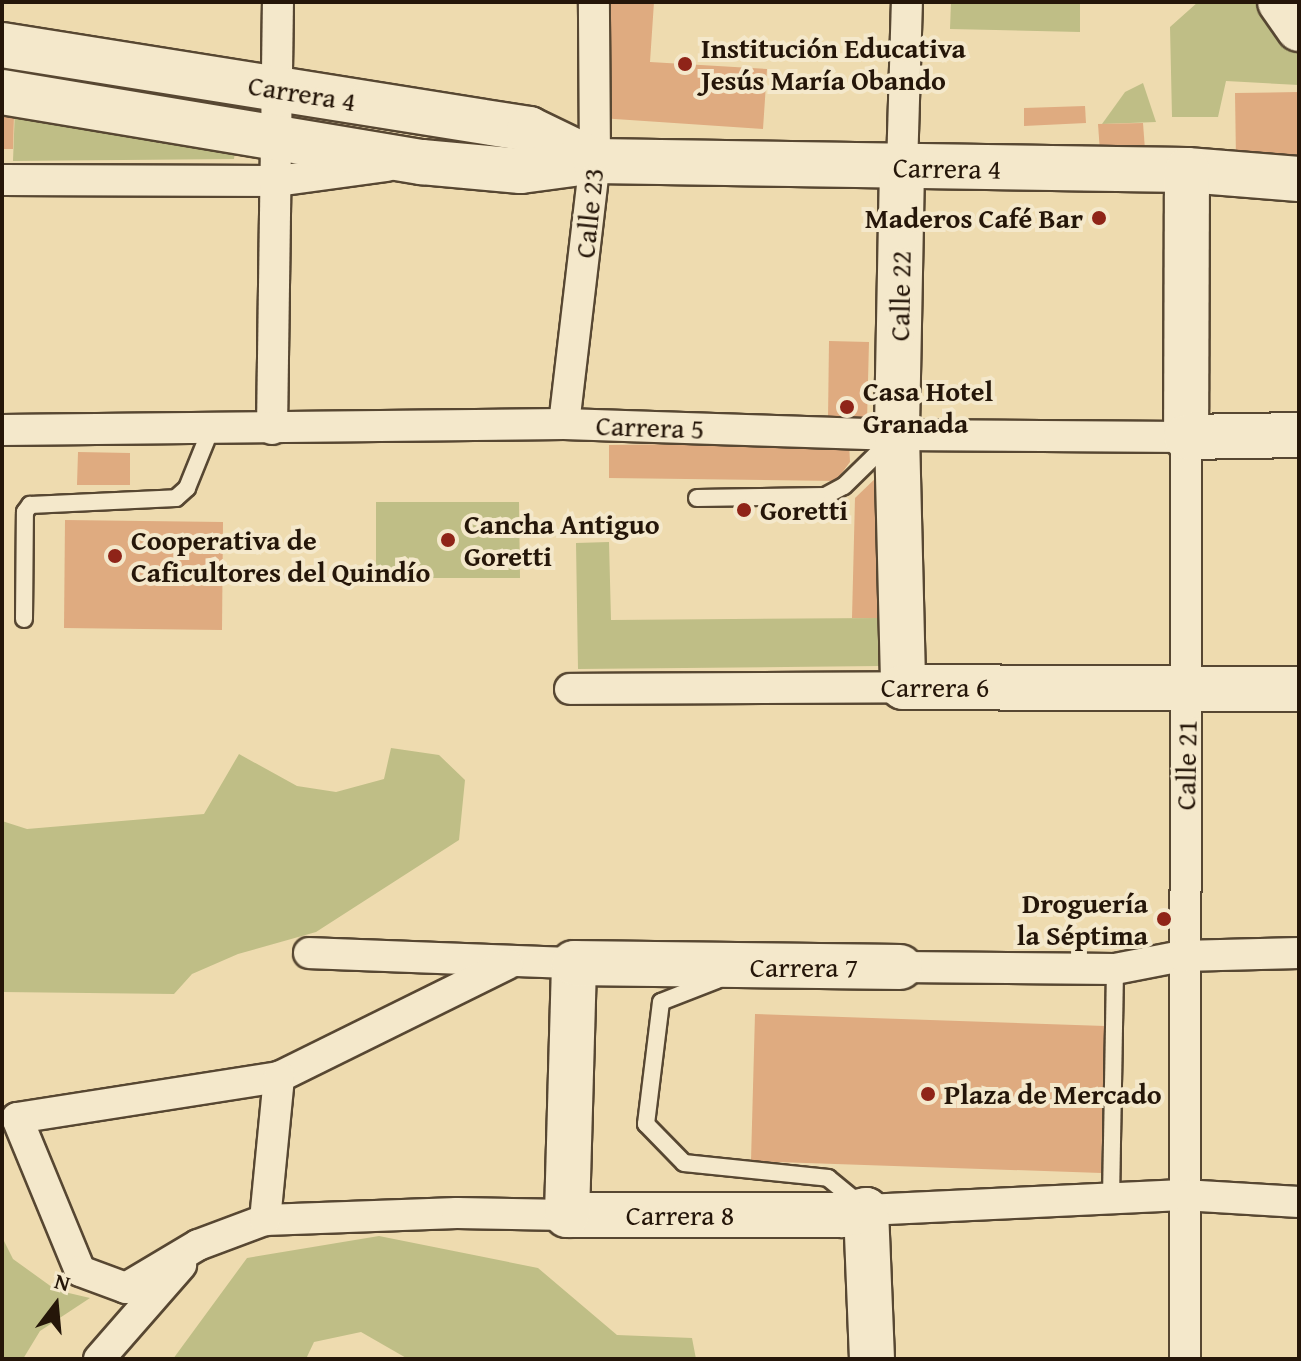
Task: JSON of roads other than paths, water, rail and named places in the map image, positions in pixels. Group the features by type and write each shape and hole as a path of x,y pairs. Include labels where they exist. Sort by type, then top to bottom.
{"main road":[{"path":"1280,2 1299,29"},
{"name":"Carrera 4","path":"2,45 529,129 595,161"},
{"name":"Carrera 4","path":"2,92 278,160 422,162 521,171 595,161 1187,170 1299,179"},
{"name":"Calle 22","path":"902,168 897,435 903,687"},
{"name":"Calle 21","path":"1186,437 1187,170"},
{"name":"Carrera 5","path":"1186,437 1299,435"},
{"name":"Carrera 6","path":"903,687 1299,689"},
{"path":"567,1215 574,963"},
{"name":"Carrera 7","path":"574,963 900,967"},
{"path":"866,1210 872,1359"},
{"name":"Carrera 8","path":"567,1215 842,1215 866,1210"}],"street":[{"path":"272,429 278,2"},
{"name":"Calle 23","path":"564,424 595,161 594,2"},
{"name":"Calle 22","path":"902,168 907,2"},
{"name":"Carrera 4","path":"2,180 278,160"},
{"name":"Carrera 5","path":"2,430 564,424 897,435 1186,437"},
{"name":"Calle 21","path":"1185,1359 1182,956 1188,688 1186,437"},
{"name":"Carrera 6","path":"570,689 903,687"},
{"name":"Carrera 7","path":"309,953 508,964 574,963"},
{"name":"Carrera 7","path":"900,967 1115,969 1182,956 1299,953"},
{"path":"10,1114 279,1077 508,964"},
{"path":"265,1220 279,1077"},
{"name":"Carrera 8","path":"10,1114 80,1271 126,1288 198,1245 265,1220 567,1215"},
{"name":"Carrera 8","path":"866,1210 1183,1195 1299,1202"},
{"path":"99,1359 198,1245"}],"lane":[{"path":"24,619 25,512 30,505 176,498 187,488 212,426"},
{"path":"697,498 825,496 844,486 897,435"},
{"path":"748,967 661,1002 646,1124 684,1163 828,1178 866,1210"},
{"path":"1111,1199 1115,969"}],"place":[{"name":"Institución Educativa Jesús María Obando","path":"685,64"},
{"name":"Maderos Café Bar","path":"1099,218"},
{"name":"Casa Hotel Granada","path":"847,407"},
{"name":"Goretti","path":"744,510"},
{"name":"Cancha Antiguo Goretti","path":"448,540"},
{"name":"Cooperativa de Caficultores del Quindío","path":"115,556"},
{"name":"Droguería la Séptima","path":"1164,919"},
{"name":"Plaza de Mercado","path":"928,1094"}]}
